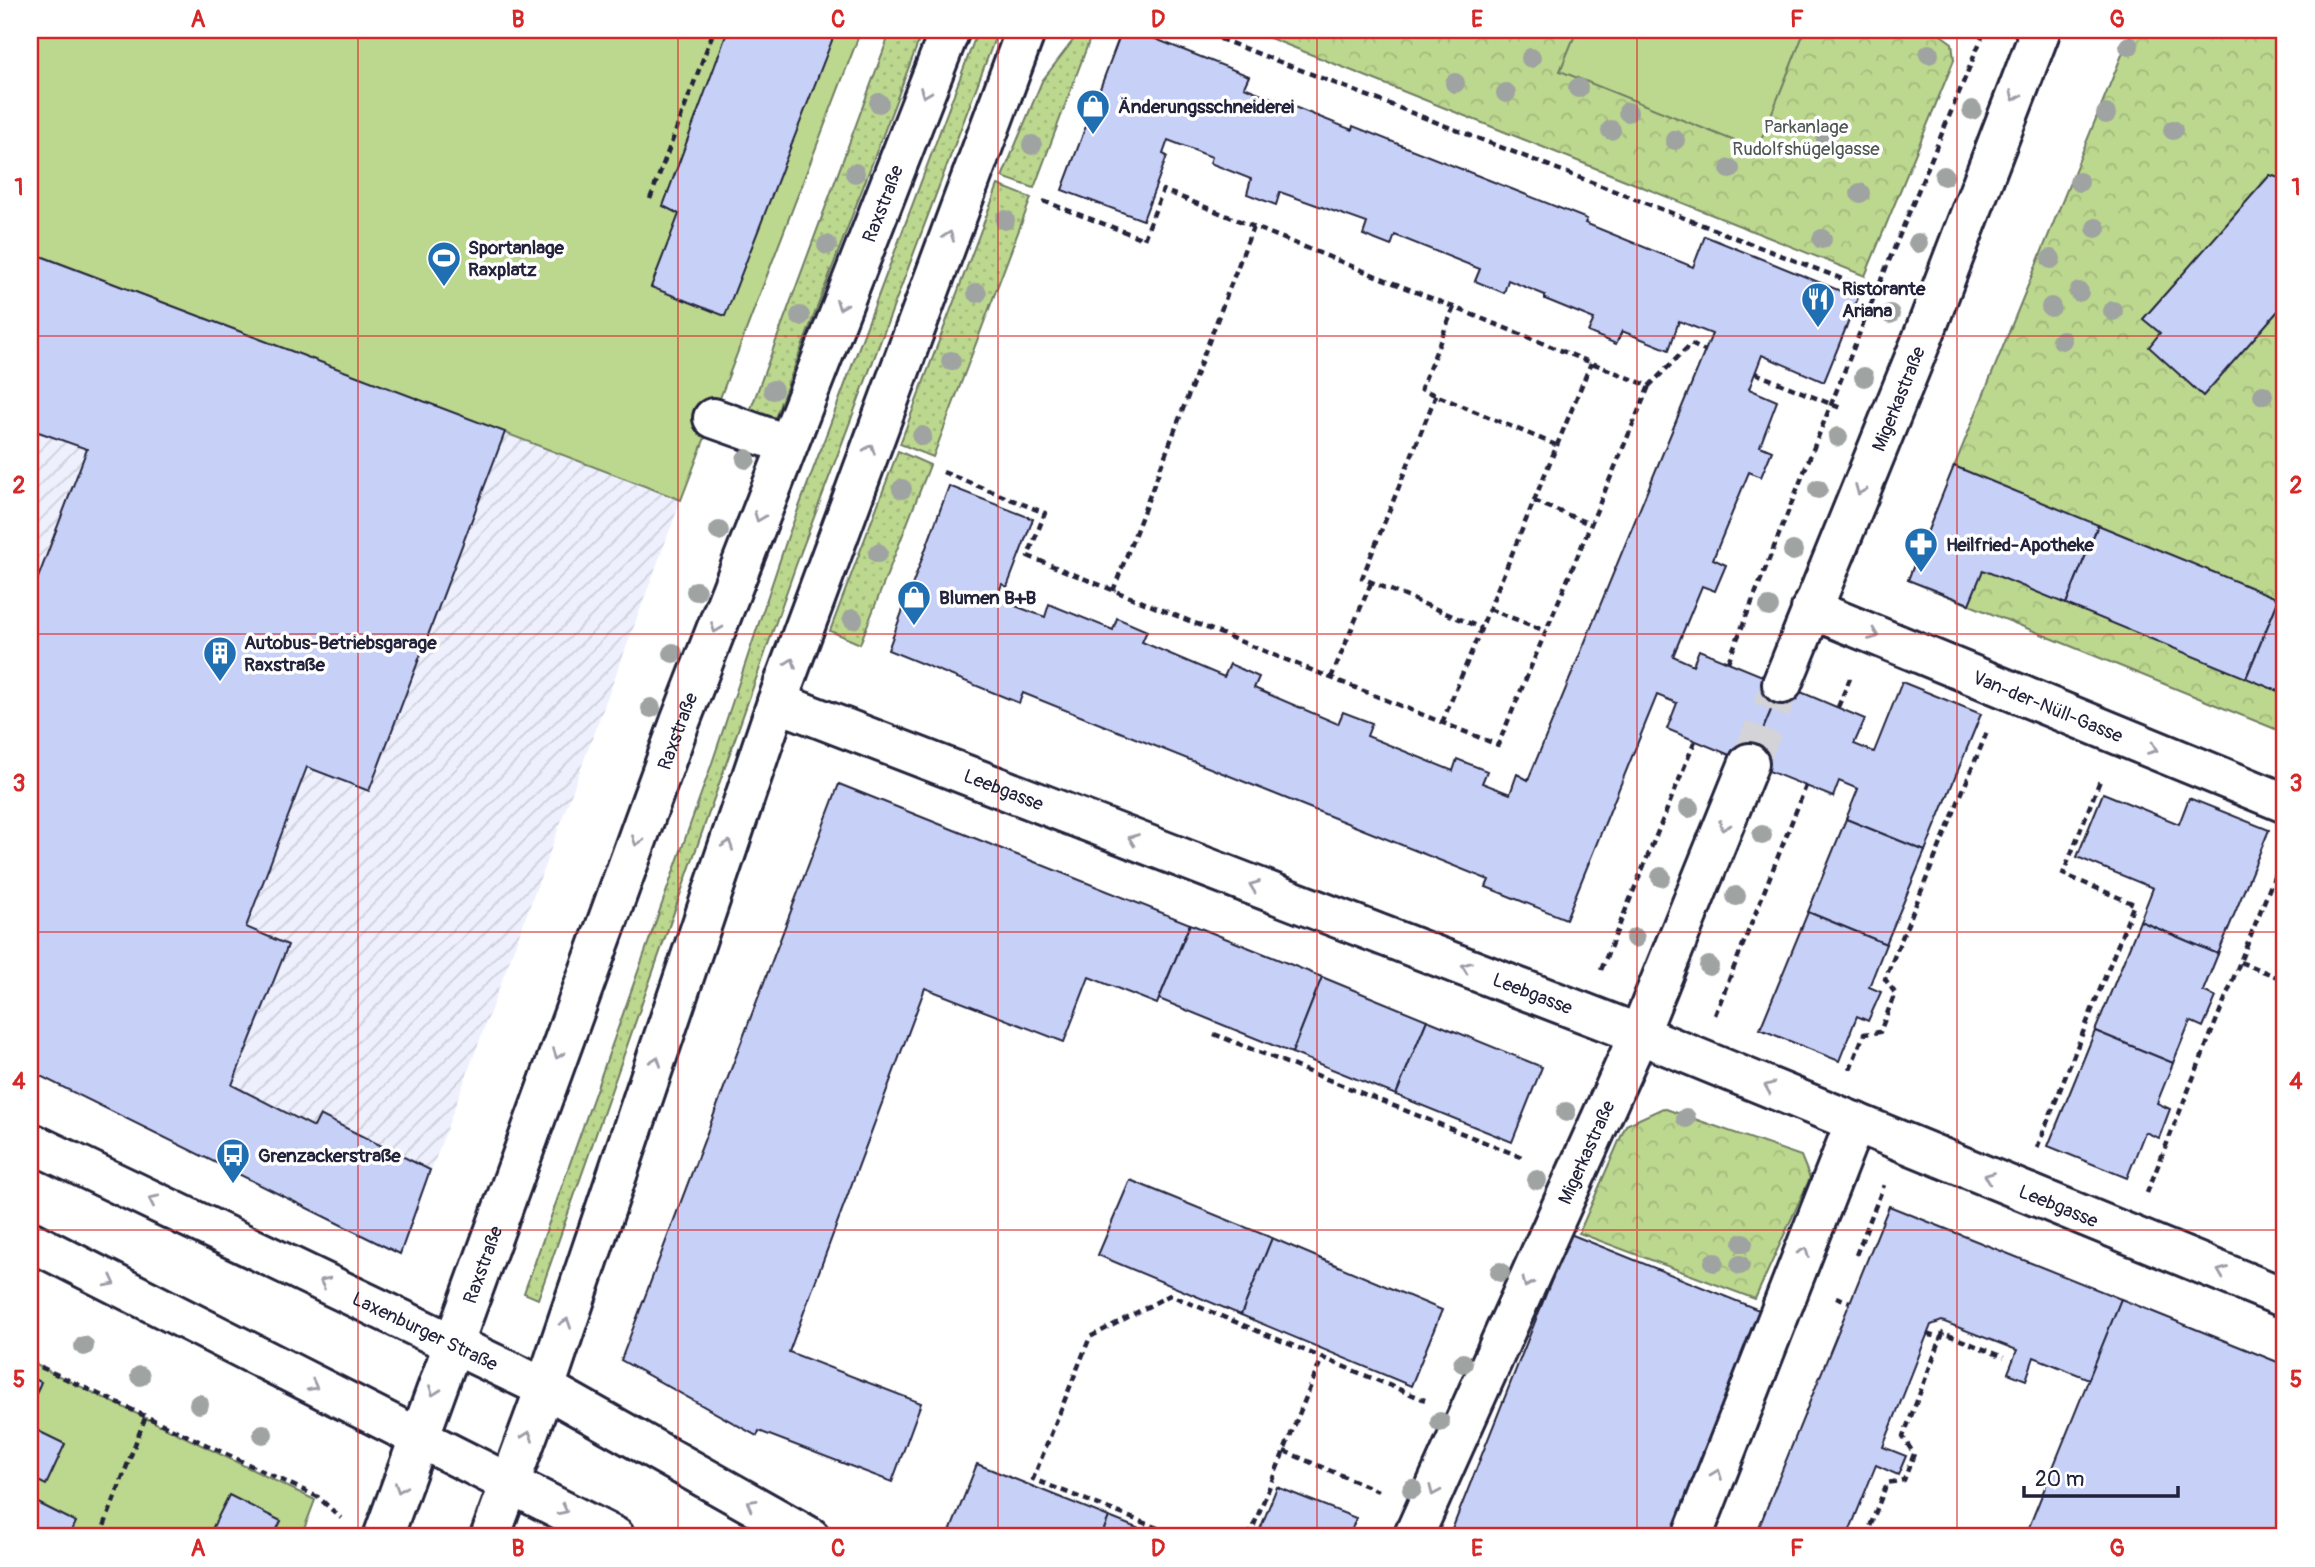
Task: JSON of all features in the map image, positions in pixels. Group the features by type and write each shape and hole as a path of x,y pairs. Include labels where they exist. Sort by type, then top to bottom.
{"main road":[{"name":"Raxstraße","path":"417,1439 680,722 786,444 950,30"},
{"path":"490,1537 545,1388 777,702 1026,30"},
{"name":"Migerkastraße","path":"1782,684 1931,314 2037,31"},
{"path":"713,418 786,444"},
{"name":"Van-der-Nüll-Gasse","path":"1811,610 2285,803"},
{"name":"Leebgasse","path":"777,702 1584,1012 2285,1298"},
{"name":"Migerkastraße","path":"1413,1537 1639,1034 1749,763"},
{"path":"1692,1537 1843,1118"},
{"name":"Laxenburger Straße","path":"30,1142 545,1388 810,1537"},
{"path":"37,1249 615,1537"},
{"path":"383,1537 417,1439"}],"path":[{"path":"650,199 714,30"},
{"path":"1198,30 1931,314"},
{"path":"1728,662 1876,292 1985,30"},
{"path":"1042,201 1144,239 1163,190 1649,386"},
{"path":"1113,591 1253,227"},
{"path":"1454,307 1421,389 1556,445"},
{"path":"943,472 1045,513 1028,556 1497,745 1649,386 1690,344 1705,351"},
{"path":"1442,723 1591,363"},
{"path":"1755,373 1886,427"},
{"path":"1436,395 1362,578 1481,628"},
{"path":"1534,502 1590,524"},
{"path":"1331,678 1371,583"},
{"path":"1489,609 1546,631"},
{"path":"1843,1118 1864,1034 1880,1032 1895,993 1885,979 2005,689"},
{"path":"2020,1190 2134,904 2063,874 2118,735"},
{"path":"1584,1012 1695,741"},
{"path":"1698,1058 1806,786"},
{"path":"2130,1235 2285,850"},
{"path":"2240,962 2285,980"},
{"path":"1214,1034 1524,1158"},
{"path":"1180,1537 1033,1479 1090,1337 1170,1295 1425,1400"},
{"path":"1866,1537 1887,1483 1904,1480 1914,1454 1903,1437 1943,1333 2004,1357"},
{"path":"1927,1334 1941,1339"},
{"path":"1248,1537 1322,1358"},
{"path":"30,1362 317,1497 345,1521"},
{"path":"100,1537 145,1418"},
{"path":"1284,1451 1386,1494"}],"shaded area":[{"name":"Autobus-Betriebsgarage Raxstraße","path":"30,252 681,500 400,1254 30,1071"}],"green space":[{"name":"Sportanlage Raxplatz","path":"30,30 861,30 681,500 30,252"},
{"path":"891,30 923,30 773,423 749,414"},
{"path":"978,30 998,30 796,565 538,1299 524,1293 712,763 787,539"},
{"path":"1081,30 1091,36 1034,188 1002,177 1042,81"},
{"name":"Parkanlage Rudolfshügelgasse","path":"1250,30 1934,30 1952,43 1954,60 1865,276"},
{"path":"1577,30 1805,30 1757,150 1560,71"},
{"path":"2132,30 2285,30 2285,733 1908,580"},
{"path":"998,185 1031,198 933,457 900,444"},
{"path":"898,451 930,465 860,644 830,631"},
{"path":"1663,1108 1801,1156 1810,1178 1755,1299 1579,1233 1626,1125"},
{"path":"30,1362 315,1500 301,1537 30,1537"}],"building":[{"path":"728,30 836,30 725,316 651,287 679,214 663,206"},
{"path":"1122,30 1133,30 1249,76 1244,87 1352,130 1353,126 1587,219 1585,223 1693,267 1705,236 1858,298 1824,382 1762,355 1749,389 1777,401 1760,446 1772,451 1761,477 1749,472 1713,559 1726,565 1715,591 1702,586 1673,656 1693,665 1699,650 1782,684 1749,763 1667,729 1677,703 1657,695 1566,919 1486,887 1489,880 1023,693 1019,703 888,650 949,486 1033,519 1007,587 1002,584 996,599 1045,617 1049,604 1113,630 1117,618 1147,631 1142,642 1224,677 1230,664 1259,677 1254,688 1338,724 1343,712 1372,723 1367,736 1453,771 1457,759 1487,771 1482,783 1510,794 1517,774 1528,780 1712,334 1679,321 1669,350 1622,331 1616,344 1588,332 1594,319 1545,299 1545,295 1508,280 1504,293 1475,281 1480,269 1395,235 1391,246 1363,235 1367,223 1280,192 1276,205 1247,194 1251,179 1210,163 1212,157 1168,140 1163,154 1167,156 1143,220 1062,190"},
{"path":"2270,175 2285,180 2285,303 2203,396 2149,347 2160,333 2143,319"},
{"name":"Autobus-Betriebsgarage Raxstraße","path":"30,252 505,432 369,791 307,767 246,927 288,945 232,1085 314,1127 320,1115 430,1170 400,1254 30,1071 30,599 87,449 30,429"},
{"path":"1954,466 2098,525 2066,604 1983,570 1969,604 1908,580"},
{"path":"2098,525 2279,599 2246,678 2066,604"},
{"path":"2279,599 2285,602 2285,694 2246,678"},
{"path":"1902,682 1981,714 1925,851 1846,819 1858,789 1839,781 1833,797 1749,763 1782,684 1865,719 1854,744 1874,752"},
{"path":"839,784 1190,924 1157,1004 1089,977 1064,1042 925,988 789,1352 921,1403 892,1482 759,1431 757,1436 621,1360"},
{"path":"2103,793 2179,824 2189,798 2269,830 2218,954 2140,921 2153,888 2077,857"},
{"path":"1846,819 1925,851 1886,944 1808,912"},
{"path":"1808,912 1886,944 1869,987 1881,992 1868,1021 1857,1016 1839,1061 1760,1029"},
{"path":"2140,921 2218,954 2203,991 2216,997 2203,1027 2190,1021 2173,1063 2095,1031"},
{"path":"1190,924 1322,977 1292,1053 1159,999"},
{"path":"1322,977 1427,1020 1396,1095 1292,1053"},
{"path":"1427,1020 1542,1067 1512,1142 1396,1095"},
{"path":"2095,1031 2173,1063 2157,1103 2170,1109 2159,1138 2145,1132 2127,1178 2048,1146"},
{"path":"1130,1180 1272,1238 1241,1315 1098,1255"},
{"path":"1889,1206 2121,1299 2089,1379 2034,1357 2026,1380 2008,1373 2017,1350 1942,1321 1931,1325 1883,1447 1906,1456 1898,1475 1876,1465 1847,1537 1755,1537"},
{"path":"1570,1234 1764,1312 1674,1537 1449,1537"},
{"path":"1272,1238 1442,1310 1411,1386 1241,1315"},
{"path":"2121,1299 2285,1365 2285,1537 2025,1537"},
{"path":"30,1377 41,1382 30,1408"},
{"path":"30,1427 65,1444 46,1485 30,1477"},
{"path":"977,1464 1109,1517 1101,1537 948,1537"},
{"path":"1277,1487 1356,1518 1349,1537 1257,1537"},
{"path":"229,1495 281,1521 273,1537 208,1537"},
{"path":"30,1499 76,1522 69,1537 30,1537"},
{"path":"1109,1517 1157,1536 1160,1537 1101,1537"}],"tunnel":[{"path":"1749,763 1782,684"}],"place":[{"name":"Änderungsschneiderei","path":"1093,136"},
{"name":"Sportanlage Raxplatz","path":"444,288"},
{"name":"Ristorante Ariana","path":"1818,329"},
{"name":"Heilfried-Apotheke","path":"1921,574"},
{"name":"Blumen B+B","path":"914,627"},
{"name":"Autobus-Betriebsgarage Raxstraße","path":"220,683"},
{"name":"Grenzackerstraße","path":"233,1185"}]}
